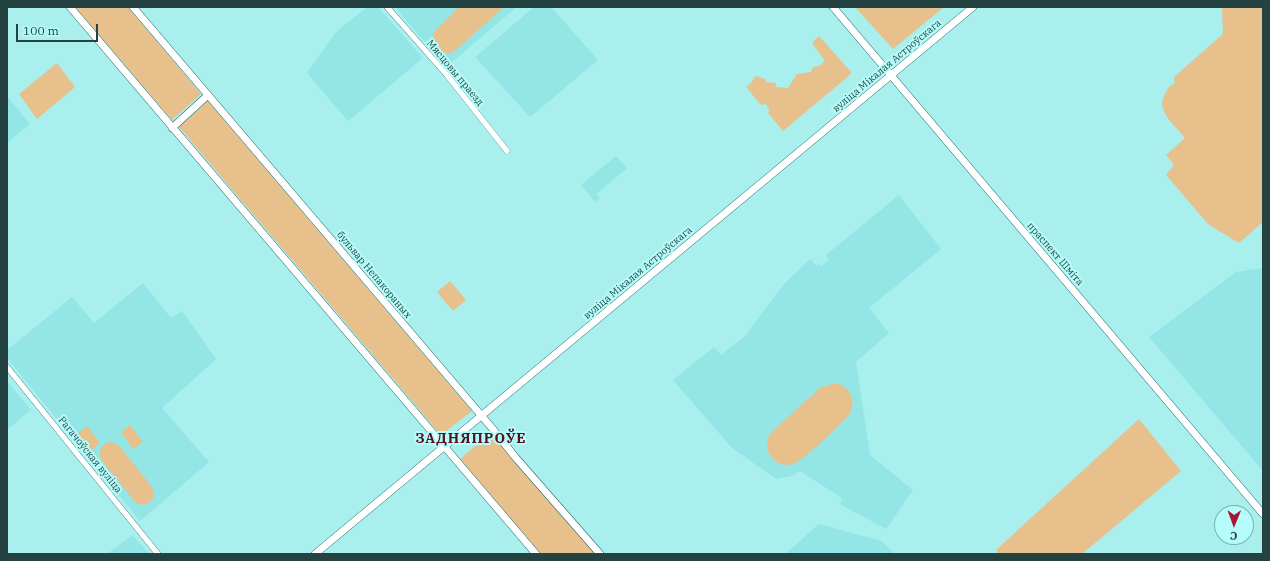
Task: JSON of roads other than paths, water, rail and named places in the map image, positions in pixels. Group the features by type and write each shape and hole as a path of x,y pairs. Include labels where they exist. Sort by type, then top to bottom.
{"main road":[{"path":"70,7 536,554"},
{"name":"бульвар Непакораных","path":"133,7 482,416 516,458 600,554"},
{"name":"праспект Шміта","path":"833,7 1263,514"},
{"name":"вуліца Мікалая Астроўскага","path":"317,553 973,7"},
{"path":"172,128 208,95"}],"street":[{"name":"Мясцовы праезд","path":"387,7 446,75 507,151"},
{"name":"Рагачоўская вуліца","path":"7,367 158,554"}],"district":[{"name":"ЗАДНЯПРОЎЕ","path":"471,439"}]}
